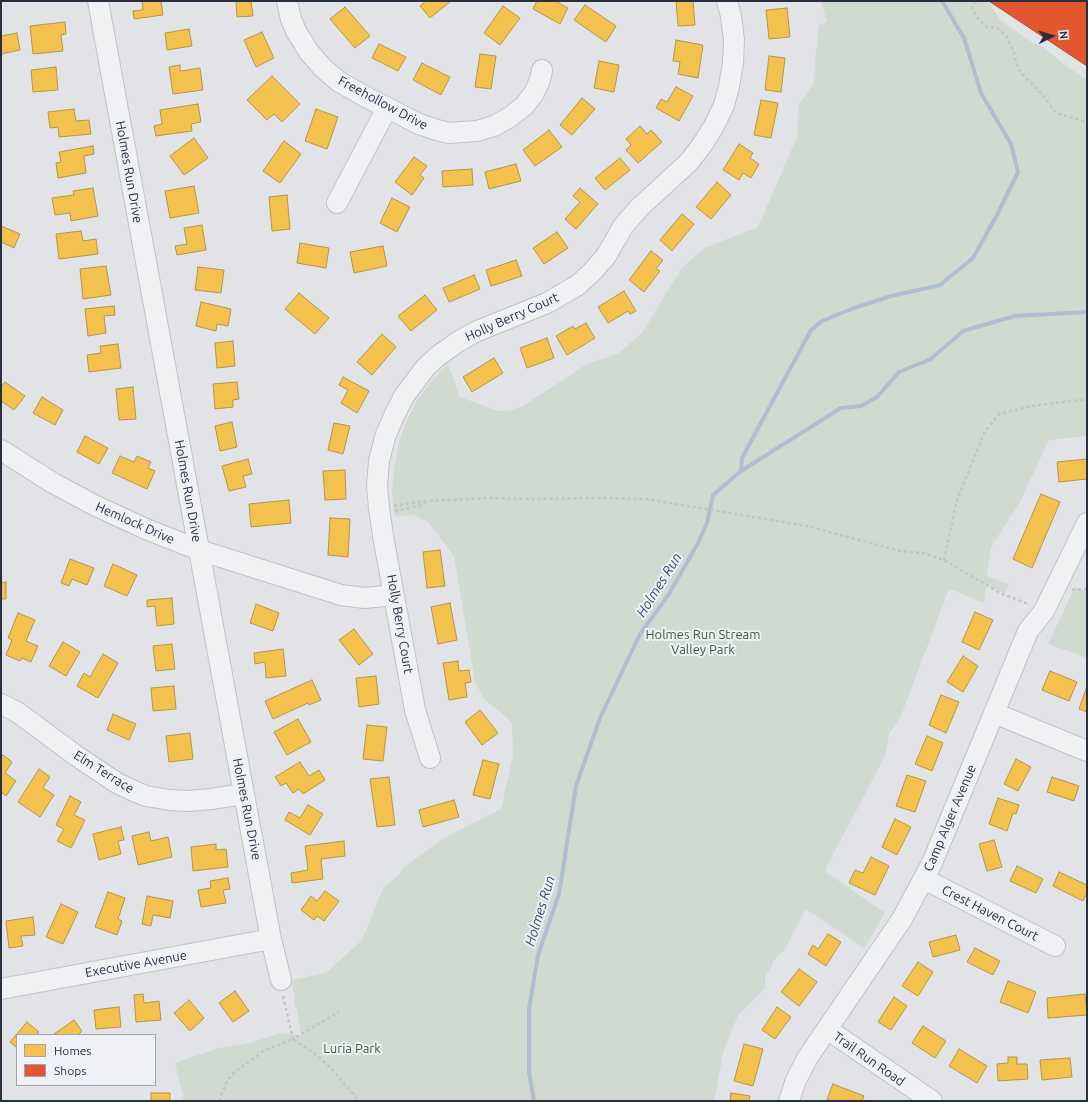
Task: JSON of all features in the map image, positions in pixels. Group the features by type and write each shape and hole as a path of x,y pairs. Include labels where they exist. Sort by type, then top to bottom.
{"street":[{"name":"Holmes Run Drive","path":"98,1 271,939 281,980"},
{"name":"Freehollow Drive","path":"287,1 291,19 296,31 309,52 323,68 338,81 419,124 437,130 449,133 477,131 494,126 505,120 525,105 534,93 540,80 542,70"},
{"name":"Holly Berry Court","path":"430,758 415,710 380,514 378,480 379,460 385,437 404,396 426,367 438,356 475,332 547,303 578,285 606,256 624,226 640,207 689,162 714,126 724,105 729,87 733,63 734,40 731,16 727,1"},
{"path":"337,203 387,108"},
{"name":"Hemlock Drive","path":"1,450 53,483 96,506 146,529 199,550 341,595 359,598 394,595"},
{"name":"Camp Alger Avenue","path":"789,1101 796,1080 805,1063 902,919 924,879 1028,631 1044,611 1087,522"},
{"name":"Elm Terrace","path":"1,704 17,712 78,757 117,783 146,796 188,801 244,794"},
{"path":"994,713 1087,752"},
{"name":"Crest Haven Court","path":"924,879 1055,946"},
{"name":"Executive Avenue","path":"1,989 271,939"},
{"name":"Trail Run Road","path":"827,1029 932,1101"}],"path":[{"path":"975,1 972,8 978,19 987,27 996,28 1007,37 1021,73 1042,94 1056,113 1087,122"},
{"path":"944,560 957,500 984,433 1000,414 1032,406 1087,399"},
{"path":"400,506 422,501 491,498 646,499 807,526 900,551 923,553 944,560 1000,593 1044,611"},
{"path":"380,514 423,505 427,501"},
{"path":"1069,590 1087,589"},
{"path":"281,980 293,1039 314,1053 331,1068 360,1101"},
{"path":"219,1101 227,1081 235,1072 265,1050 293,1039 339,1012"}],"green space":[{"name":"Holmes Run Stream Valley Park","path":"821,1 988,1 1001,21 1035,44 1043,47 1065,65 1087,80 1087,436 1049,440 1019,504 991,547 987,576 1009,584 1005,593 986,586 984,603 950,589 901,716 889,734 885,756 827,866 826,872 885,913 864,948 806,909 805,910 785,949 773,961 772,966 765,976 765,988 738,1015 724,1050 714,1101 184,1101 175,1063 219,1048 246,1044 281,1033 301,1036 291,980 326,973 362,940 383,888 400,874 403,868 442,839 501,809 513,755 512,723 485,700 475,682 454,556 427,521 420,519 414,514 395,517 392,494 393,476 399,442 407,420 418,399 448,364 460,397 498,411 508,411 523,406 587,364 619,353 642,333 681,269 704,248 758,227 797,137 798,106 813,84 819,25 827,22"},
{"path":"1075,587 1087,592 1087,658 1048,644"}],"building: Homes":[{"path":"142,1 161,1 163,15 134,19 133,11 143,10"},
{"path":"236,1 251,1 253,16 237,17"},
{"path":"426,1 451,1 430,18 420,6"},
{"path":"537,1 555,1 568,8 560,24 533,9"},
{"path":"676,1 693,1 695,25 678,26"},
{"path":"585,5 616,26 606,42 574,20"},
{"path":"503,6 520,18 500,45 484,33"},
{"path":"345,7 370,36 355,48 330,19"},
{"path":"787,8 790,37 769,39 766,10"},
{"path":"65,22 66,34 61,35 63,51 33,54 30,26"},
{"path":"189,29 192,46 167,50 165,33"},
{"path":"262,32 274,58 256,67 244,40"},
{"path":"17,33 20,50 1,54 1,36"},
{"path":"676,40 703,45 698,78 678,74 680,62 673,61"},
{"path":"379,44 406,57 398,71 372,58"},
{"path":"480,54 496,56 491,89 475,87"},
{"path":"769,56 785,58 781,92 765,90"},
{"path":"599,61 619,65 614,92 594,88"},
{"path":"422,63 450,77 441,95 413,80"},
{"path":"180,65 180,71 200,68 203,90 173,94 169,67"},
{"path":"56,67 58,90 33,92 31,70"},
{"path":"272,76 300,104 282,122 274,114 267,120 247,100"},
{"path":"676,87 693,96 679,121 656,108 661,99 667,102"},
{"path":"582,98 595,109 572,135 560,125"},
{"path":"761,100 778,103 771,138 754,135"},
{"path":"198,104 201,122 191,124 192,131 156,136 154,126 162,124 160,110"},
{"path":"74,109 76,121 89,120 91,134 59,137 58,127 50,128 48,112"},
{"path":"316,109 338,117 327,149 305,141"},
{"path":"640,126 647,134 651,130 662,142 638,163 626,150 631,145 626,139"},
{"path":"549,130 562,147 535,166 523,150"},
{"path":"194,138 208,158 184,175 170,156"},
{"path":"284,141 301,154 280,183 263,171"},
{"path":"739,144 753,153 750,158 759,164 751,178 743,173 739,180 723,170"},
{"path":"93,146 94,154 84,156 86,173 58,178 56,163 61,162 59,152"},
{"path":"414,157 427,166 420,175 424,178 412,195 395,182"},
{"path":"620,158 630,170 605,190 595,178"},
{"path":"516,164 521,181 489,189 485,172"},
{"path":"472,169 473,185 443,187 442,171"},
{"path":"717,182 731,195 711,219 696,207"},
{"path":"194,186 199,213 170,218 165,191"},
{"path":"93,188 98,216 71,221 70,213 55,215 52,198 74,195 73,191"},
{"path":"580,188 598,204 576,229 565,219 580,202 573,196"},
{"path":"287,195 290,229 272,231 269,197"},
{"path":"392,198 410,207 397,232 380,223"},
{"path":"682,214 694,224 672,251 660,240"},
{"path":"202,225 206,250 177,255 175,246 187,244 184,228"},
{"path":"1,226 20,234 14,248 1,242"},
{"path":"81,231 83,241 96,239 98,254 59,259 56,234"},
{"path":"557,232 568,248 544,264 533,248"},
{"path":"300,243 329,248 326,268 297,263"},
{"path":"383,246 387,266 354,273 350,252"},
{"path":"651,251 663,260 656,269 660,271 644,292 629,280"},
{"path":"516,260 522,276 491,286 486,270"},
{"path":"106,266 111,295 83,299 80,269"},
{"path":"198,267 224,270 221,293 195,290"},
{"path":"474,275 480,289 449,302 443,288"},
{"path":"624,291 636,311 630,314 628,311 608,323 598,307"},
{"path":"299,293 329,318 315,334 285,309"},
{"path":"425,295 437,310 411,331 398,316"},
{"path":"201,302 231,309 228,326 217,324 216,331 196,326"},
{"path":"114,306 115,315 104,316 106,333 88,336 85,309"},
{"path":"586,323 595,338 567,355 556,336 573,326 575,329"},
{"path":"382,334 396,347 372,375 357,362"},
{"path":"547,338 554,358 527,368 520,348"},
{"path":"233,341 235,366 217,368 215,343"},
{"path":"118,344 121,368 89,372 87,355 101,353 100,346"},
{"path":"494,358 503,373 472,392 463,377"},
{"path":"343,377 369,391 357,413 341,403 348,390 339,385"},
{"path":"5,382 25,396 14,410 1,401 1,387"},
{"path":"237,382 239,399 233,400 233,407 215,409 213,384"},
{"path":"133,387 136,419 119,420 116,389"},
{"path":"42,397 63,410 55,425 33,413"},
{"path":"232,422 237,447 220,451 215,426"},
{"path":"334,423 350,426 343,454 328,450"},
{"path":"85,436 108,448 99,464 77,452"},
{"path":"120,456 134,462 137,456 151,462 148,468 155,471 147,489 112,473"},
{"path":"248,459 252,474 243,476 246,487 229,491 222,466"},
{"path":"1087,459 1087,479 1059,482 1057,462"},
{"path":"345,470 346,499 325,500 323,471"},
{"path":"1041,494 1060,502 1032,568 1013,559"},
{"path":"289,500 291,523 251,527 249,504"},
{"path":"330,518 350,519 348,557 328,555"},
{"path":"440,550 445,586 427,588 423,552"},
{"path":"70,559 94,568 87,585 72,579 69,586 61,583"},
{"path":"113,564 137,575 127,596 104,586"},
{"path":"6,582 6,599 1,599 1,583"},
{"path":"172,598 174,624 157,626 155,606 147,607 147,600"},
{"path":"450,603 457,640 438,644 431,607"},
{"path":"256,604 279,613 273,631 250,623"},
{"path":"975,612 993,620 979,650 962,642"},
{"path":"18,613 35,620 26,641 38,646 31,662 22,658 20,661 6,655 12,640 8,638"},
{"path":"354,629 373,654 359,665 339,640"},
{"path":"63,642 80,652 66,676 49,666"},
{"path":"172,644 175,669 156,671 153,646"},
{"path":"283,649 286,676 266,678 265,662 255,664 254,653"},
{"path":"103,654 118,663 98,698 77,686 84,673 90,677"},
{"path":"963,656 978,666 963,692 947,682"},
{"path":"458,661 459,671 469,670 471,682 465,683 467,697 449,700 443,663"},
{"path":"1050,671 1077,682 1069,701 1042,690"},
{"path":"376,676 379,704 359,707 356,678"},
{"path":"312,680 321,700 309,705 308,703 273,719 265,701"},
{"path":"174,686 176,709 153,711 151,688"},
{"path":"1086,689 1087,690 1087,712 1079,709"},
{"path":"941,695 959,702 946,733 929,725"},
{"path":"480,710 498,733 482,745 465,722"},
{"path":"113,714 136,724 129,740 107,730"},
{"path":"298,719 311,742 287,755 274,732"},
{"path":"367,725 387,727 383,761 363,759"},
{"path":"190,733 193,759 169,762 166,736"},
{"path":"927,736 943,743 932,771 915,764"},
{"path":"3,755 12,762 5,773 16,781 6,796 1,792 1,757"},
{"path":"1016,759 1031,767 1018,791 1004,784"},
{"path":"483,760 499,764 490,799 473,795"},
{"path":"300,762 309,776 319,770 325,780 303,794 299,789 293,793 286,783 281,786 275,777"},
{"path":"39,769 50,777 43,788 54,795 40,817 18,802"},
{"path":"907,775 926,781 915,812 896,806"},
{"path":"389,777 395,825 377,827 370,779"},
{"path":"1052,777 1079,786 1074,801 1047,792"},
{"path":"70,796 81,802 74,815 85,820 71,848 57,841 64,829 56,825"},
{"path":"998,798 1019,805 1016,814 1013,813 1007,831 989,824"},
{"path":"454,800 459,817 423,827 419,810"},
{"path":"308,805 323,814 310,835 285,820 289,812 300,818"},
{"path":"895,819 911,827 897,855 882,847"},
{"path":"121,827 124,840 118,841 121,854 99,860 93,834"},
{"path":"149,832 151,841 168,837 172,857 138,865 132,836"},
{"path":"994,840 1002,867 987,871 979,844"},
{"path":"344,841 345,856 321,859 323,879 292,883 291,873 308,870 305,846"},
{"path":"216,844 216,850 226,849 228,867 193,871 191,847"},
{"path":"871,857 889,866 875,895 849,883 855,870 863,873"},
{"path":"1017,866 1043,879 1036,893 1010,881"},
{"path":"1059,872 1087,885 1087,893 1083,901 1053,886"},
{"path":"228,878 230,889 223,890 226,903 201,907 198,890 211,888 210,881"},
{"path":"325,891 339,901 324,921 317,916 314,920 301,910 311,896 317,901"},
{"path":"108,892 125,898 118,919 122,921 117,935 95,927"},
{"path":"147,896 173,901 170,918 153,915 151,926 142,924"},
{"path":"61,904 78,912 63,944 46,937"},
{"path":"33,917 35,935 21,936 23,946 9,948 6,921"},
{"path":"828,934 841,942 826,966 808,954 813,945 818,949"},
{"path":"956,935 960,950 933,957 929,942"},
{"path":"975,948 1000,961 993,975 967,962"},
{"path":"918,962 933,972 918,996 902,986"},
{"path":"799,969 817,982 799,1006 781,992"},
{"path":"1008,981 1036,992 1028,1013 1000,1002"},
{"path":"235,991 249,1011 233,1022 219,1003"},
{"path":"143,994 144,1003 159,1001 161,1020 136,1022 134,995"},
{"path":"1085,994 1087,1015 1048,1018 1047,998"},
{"path":"894,997 907,1006 891,1030 878,1022"},
{"path":"189,1000 204,1018 190,1031 174,1013"},
{"path":"119,1007 121,1027 96,1029 94,1010"},
{"path":"777,1007 791,1017 775,1039 762,1030"},
{"path":"74,1020 82,1031 79,1034 54,1034"},
{"path":"27,1022 39,1032 37,1034 17,1034"},
{"path":"923,1026 946,1041 935,1058 912,1043"},
{"path":"16,1035 16,1047 10,1042"},
{"path":"744,1044 763,1049 753,1086 734,1081"},
{"path":"959,1049 987,1066 977,1083 949,1066"},
{"path":"1008,1057 1017,1057 1017,1064 1027,1064 1028,1079 998,1081 997,1064 1008,1063"},
{"path":"1070,1058 1072,1077 1042,1080 1040,1060"},
{"path":"833,1084 864,1096 862,1101 832,1101 827,1099"},
{"path":"151,1093 170,1093 170,1101 151,1101"},
{"path":"731,1093 750,1096 749,1101 730,1101"}],"building: Shops":[{"path":"989,1 1087,1 1087,66"}],"waterway":[{"path":"741,471 742,458 811,330 822,321 854,308 891,296 940,285 973,258 997,215 1018,172 1011,144 981,93 964,38 942,1"},
{"name":"Holmes Run","path":"534,1101 529,1072 529,1009 538,955 559,894 576,786 600,718 640,634 669,594 698,543 707,523 713,495 741,471 841,408 861,406 877,397 899,372 931,359 963,331 1015,316 1087,312"}],"park label":[{"name":"Luria Park","path":"352,1049"}]}
